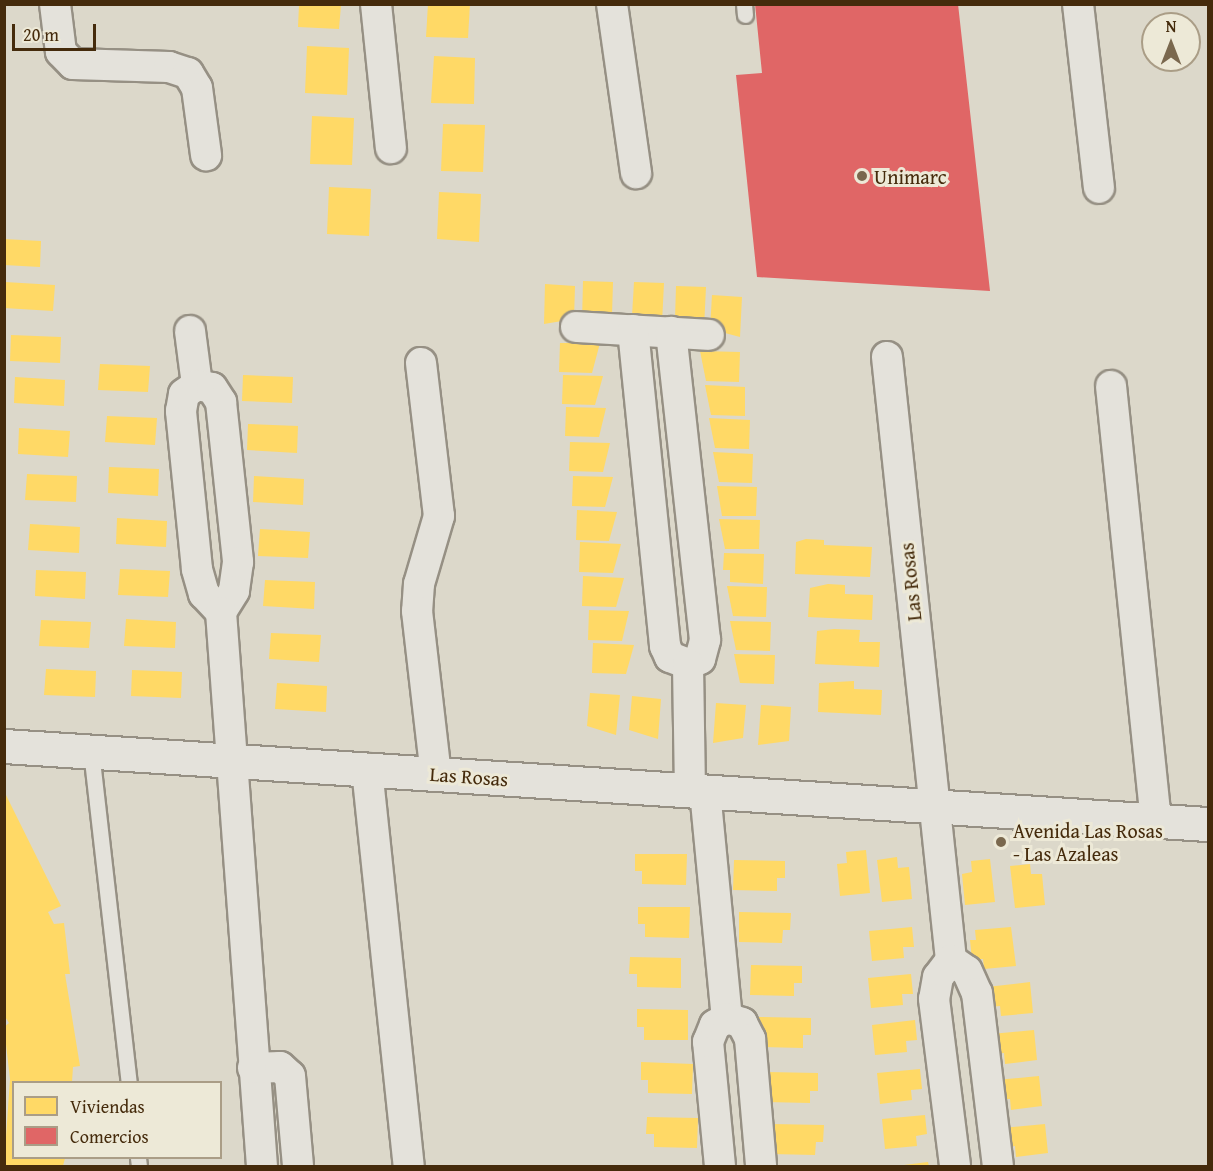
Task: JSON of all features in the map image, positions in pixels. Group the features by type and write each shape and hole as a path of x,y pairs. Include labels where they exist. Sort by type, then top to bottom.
{"street":[{"path":"55,4 61,52 72,64 169,67 188,73 197,88 206,155"},
{"path":"376,4 391,148"},
{"path":"612,4 636,173"},
{"path":"1078,4 1099,188"},
{"path":"576,327 709,335"},
{"path":"633,330 665,646 670,657 688,664 700,659 705,640 671,332"},
{"path":"190,331 197,385"},
{"name":"Las Rosas","path":"887,357 934,806"},
{"path":"421,363 439,516 419,584 417,611 436,774"},
{"path":"221,612 204,594 197,569 181,411 184,394 197,385 212,388 222,410 238,562 234,591 221,612 230,760 262,1167"},
{"path":"1111,386 1156,820"},
{"path":"688,664 697,791 727,1018"},
{"name":"Las Rosas","path":"4,746 1209,824"},
{"path":"367,769 409,1167"},
{"path":"934,806 951,960 938,977 934,999 955,1167"},
{"path":"951,960 967,971 977,993 998,1167"},
{"path":"720,1167 708,1042 715,1025 727,1018 742,1023 750,1039 761,1167"},
{"path":"253,1068 280,1067 290,1076 298,1167"}],"lane":[{"path":"91,751 129,1081"}],"building: Viviendas":[{"path":"428,4 470,4 468,38 426,37"},
{"path":"299,5 341,5 339,29 298,27"},
{"path":"307,46 349,48 347,95 305,93"},
{"path":"434,56 475,58 474,104 431,103"},
{"path":"312,116 354,118 352,165 310,164"},
{"path":"443,124 485,125 483,172 441,171"},
{"path":"329,187 371,189 369,236 327,234"},
{"path":"439,192 481,194 479,242 437,239"},
{"path":"4,239 41,241 40,267 4,265"},
{"path":"583,281 613,282 612,315 582,321"},
{"path":"5,282 55,285 53,311 4,308"},
{"path":"634,282 664,283 662,323 632,316"},
{"path":"545,284 575,286 574,319 544,324"},
{"path":"676,286 706,287 704,328 675,319"},
{"path":"712,295 742,297 740,337 710,329"},
{"path":"11,335 61,337 60,363 10,361"},
{"path":"560,343 600,343 592,373 559,372"},
{"path":"700,351 740,352 739,382 706,381"},
{"path":"100,364 150,366 148,392 98,390"},
{"path":"243,375 293,377 292,403 242,401"},
{"path":"563,375 603,376 595,405 562,404"},
{"path":"15,377 65,380 64,406 14,403"},
{"path":"705,385 745,387 745,416 711,415"},
{"path":"566,407 606,408 599,437 565,436"},
{"path":"107,416 157,418 155,445 105,442"},
{"path":"709,418 750,420 749,449 715,448"},
{"path":"248,424 298,426 297,453 247,450"},
{"path":"19,428 70,431 68,457 18,454"},
{"path":"570,442 610,443 603,472 569,471"},
{"path":"713,452 753,454 752,483 719,482"},
{"path":"109,467 159,469 158,496 108,493"},
{"path":"27,474 77,476 76,502 25,500"},
{"path":"254,476 304,479 303,505 253,502"},
{"path":"573,476 613,477 605,507 572,506"},
{"path":"717,486 757,487 756,516 722,516"},
{"path":"577,510 617,512 609,541 576,540"},
{"path":"117,518 167,521 166,547 116,544"},
{"path":"719,519 760,520 759,549 725,549"},
{"path":"30,524 80,527 79,553 28,550"},
{"path":"260,529 310,532 308,558 258,556"},
{"path":"806,539 824,540 824,545 872,547 870,577 795,574 796,542"},
{"path":"580,542 621,544 613,573 579,572"},
{"path":"724,553 764,554 763,584 730,582 730,570 723,570"},
{"path":"120,569 170,571 168,597 118,595"},
{"path":"36,570 86,572 85,599 35,596"},
{"path":"583,576 624,578 616,607 582,606"},
{"path":"265,580 315,582 314,609 263,606"},
{"path":"828,584 845,585 845,594 873,595 872,620 808,617 810,588"},
{"path":"727,586 767,587 766,617 733,616"},
{"path":"589,610 629,611 622,641 588,640"},
{"path":"126,619 176,622 175,648 124,646"},
{"path":"41,620 91,622 89,648 39,646"},
{"path":"730,621 771,622 770,651 736,650"},
{"path":"860,630 859,642 880,642 879,667 815,664 817,631"},
{"path":"271,633 321,635 319,662 269,659"},
{"path":"593,643 634,645 626,674 592,673"},
{"path":"734,654 775,655 774,684 740,683"},
{"path":"46,669 96,671 95,697 44,695"},
{"path":"132,670 182,672 181,698 131,696"},
{"path":"854,681 854,689 882,690 881,715 818,712 819,683"},
{"path":"277,683 327,686 326,712 275,709"},
{"path":"590,693 620,695 616,735 587,726"},
{"path":"632,696 661,699 658,739 629,730"},
{"path":"716,703 746,705 743,738 713,743"},
{"path":"761,705 791,707 789,741 758,745"},
{"path":"4,791 61,906 48,912 54,924 64,923 70,974 65,974 80,1066 73,1067 72,1081 12,1081 12,1159 65,1159 63,1166 4,1166 10,1079 4,1027 9,1023 4,1015"},
{"path":"866,850 870,893 840,896 837,864 847,863 846,852"},
{"path":"635,854 687,854 686,885 642,884 642,871 635,871"},
{"path":"897,857 898,868 909,867 912,899 882,902 877,860"},
{"path":"990,859 995,902 965,905 962,874 972,872 971,861"},
{"path":"734,860 785,861 785,878 777,878 777,891 733,890"},
{"path":"1030,864 1031,874 1042,874 1045,905 1015,908 1010,866"},
{"path":"638,907 690,907 689,938 645,937 645,924 638,924"},
{"path":"739,912 791,913 790,930 783,930 782,943 739,942"},
{"path":"912,927 914,947 903,947 904,958 872,961 869,931"},
{"path":"1011,927 1016,966 984,969 983,959 972,960 970,940 976,940 975,930"},
{"path":"630,957 681,958 681,988 637,987 637,974 629,974"},
{"path":"751,965 802,966 802,983 794,983 794,996 750,995"},
{"path":"911,974 913,994 902,994 903,1005 871,1008 868,978"},
{"path":"1030,982 1033,1013 1001,1016 1000,1006 989,1007 987,987"},
{"path":"637,1009 688,1010 688,1040 644,1040 644,1027 637,1027"},
{"path":"759,1017 811,1018 811,1035 803,1035 803,1048 759,1047"},
{"path":"915,1020 917,1040 906,1041 907,1052 875,1055 872,1025"},
{"path":"1034,1030 1037,1060 1005,1064 1004,1053 993,1054 991,1034"},
{"path":"641,1062 693,1064 692,1094 648,1093 648,1080 641,1080"},
{"path":"920,1069 922,1089 911,1090 912,1100 880,1104 877,1073"},
{"path":"767,1072 818,1073 818,1091 810,1091 810,1103 766,1102"},
{"path":"1039,1076 1042,1106 1011,1110 1010,1099 998,1100 996,1080"},
{"path":"925,1115 927,1134 916,1136 917,1146 885,1149 882,1119"},
{"path":"647,1117 698,1118 697,1148 654,1147 654,1134 646,1134"},
{"path":"772,1124 824,1125 823,1142 816,1142 815,1155 771,1154"},
{"path":"1045,1124 1048,1153 1016,1157 1015,1146 1004,1148 1002,1128"},
{"path":"928,1162 929,1166 904,1166 904,1165"}],"building: Comercios":[{"name":"Unimarc","path":"755,4 958,4 990,291 757,277 736,75 762,73"}],"place":[{"name":"Unimarc","path":"862,176"},
{"name":"Avenida Las Rosas - Las Azaleas","path":"1001,842"}]}
